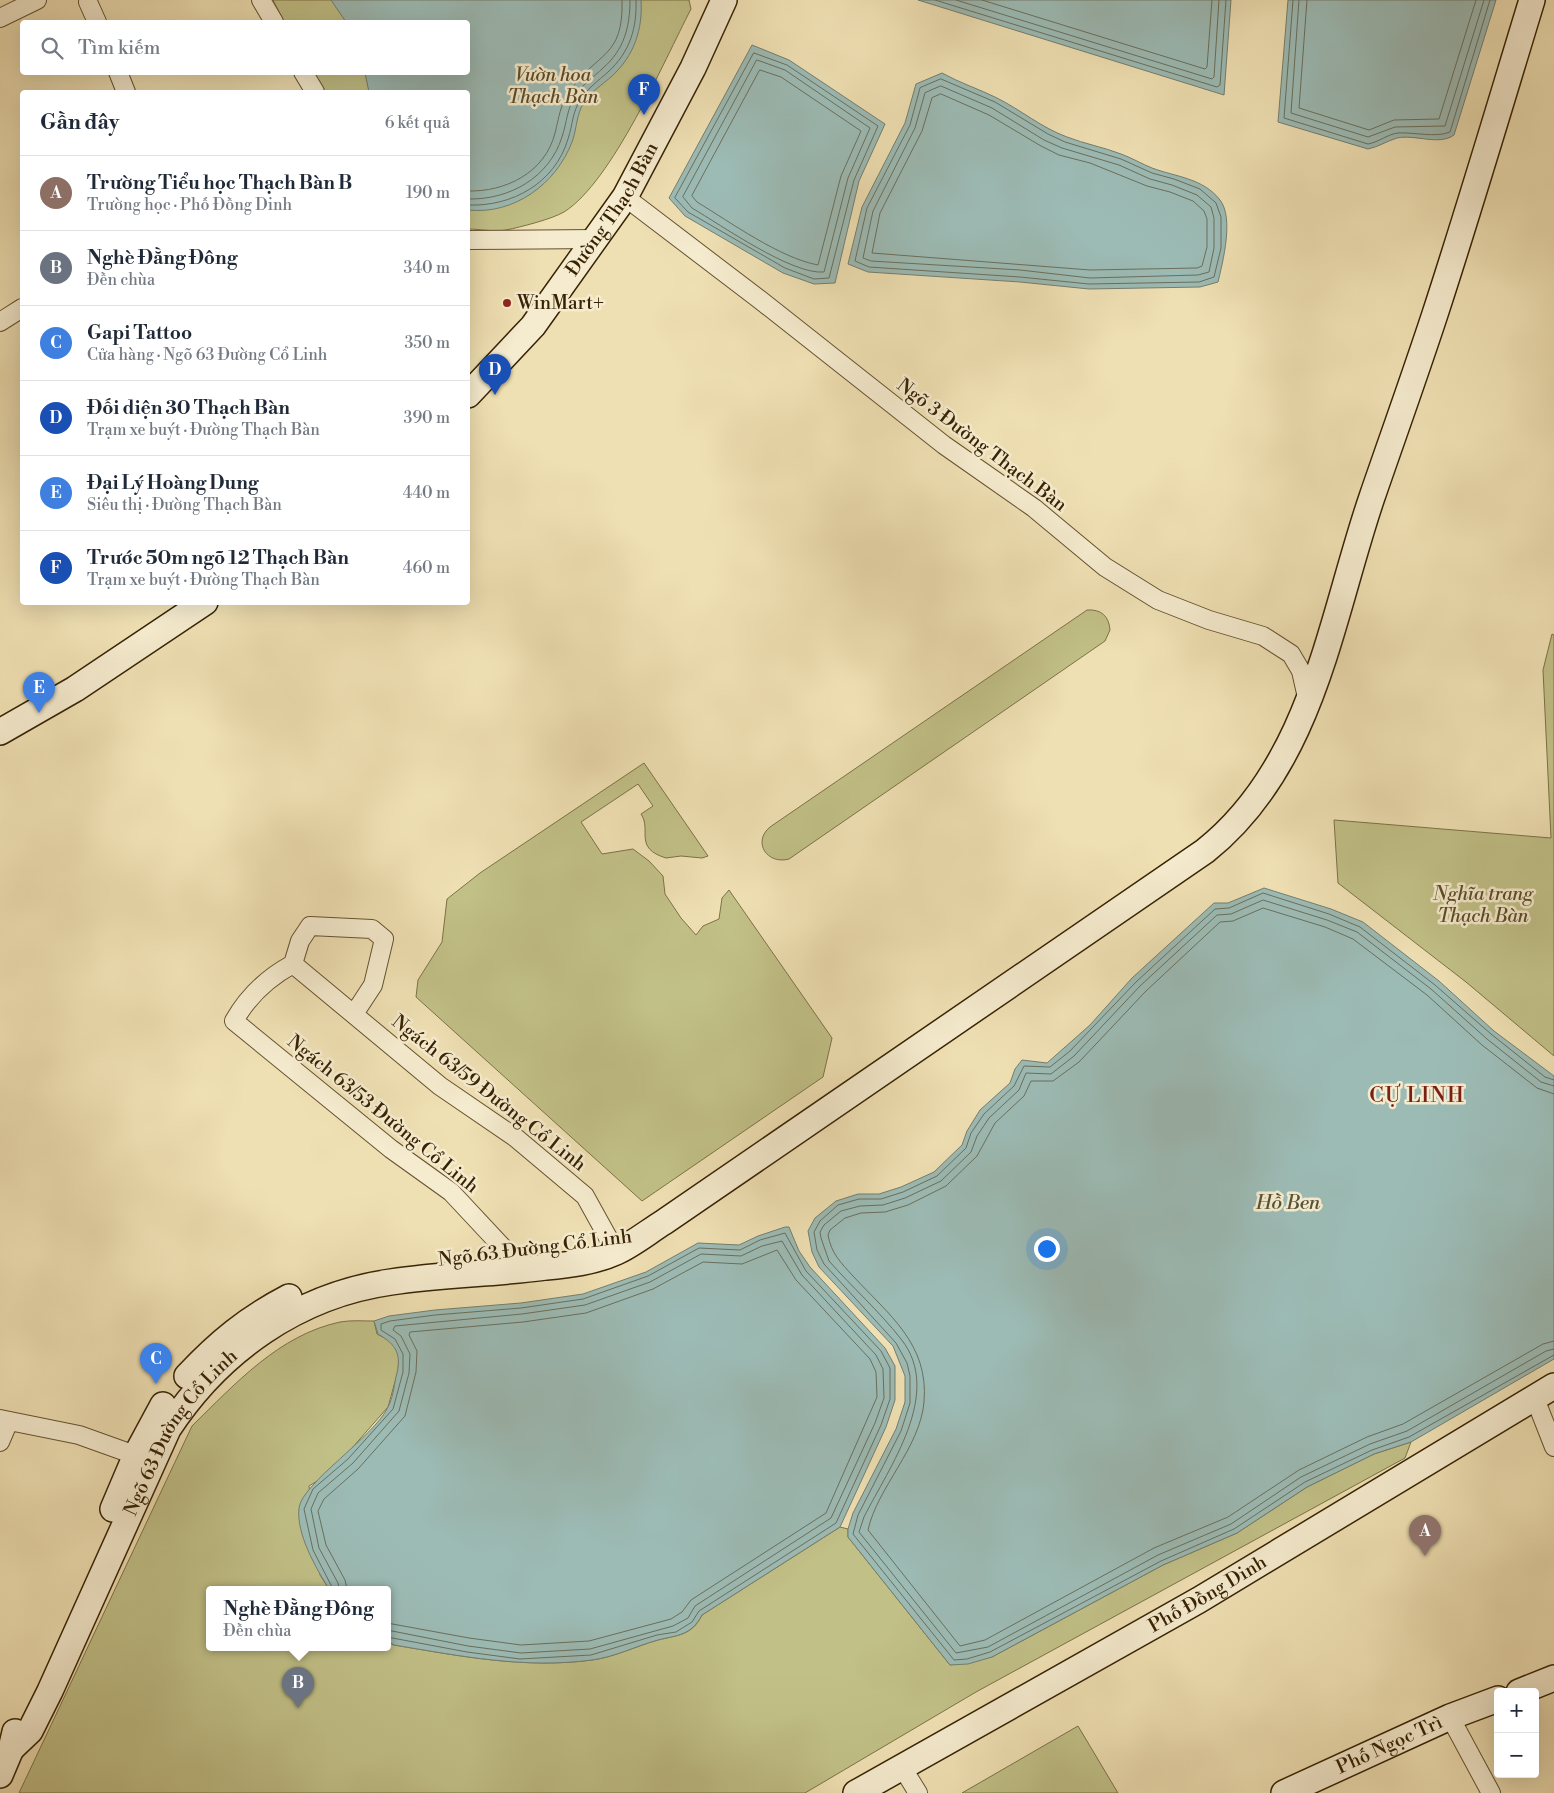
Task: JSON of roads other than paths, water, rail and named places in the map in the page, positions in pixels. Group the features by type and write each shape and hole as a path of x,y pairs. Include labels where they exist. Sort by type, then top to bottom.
{"street":[{"path":"0,18 37,0"},
{"path":"261,0 273,20"},
{"name":"Đường Thạch Bàn","path":"470,393 532,326 625,197 680,92 724,0"},
{"name":"Ngõ 63 Đường Cổ Linh","path":"4,1762 30,1731 46,1699 144,1459 192,1395 218,1368 245,1333 276,1322 364,1279 420,1270 511,1263 572,1264 612,1244 646,1234 1221,839 1259,794 1285,753 1308,706 1371,501 1435,314 1532,0"},
{"path":"88,2 96,20"},
{"path":"119,75 125,90"},
{"path":"305,75 314,90"},
{"name":"Ngõ 3 Đường Thạch Bàn","path":"625,197 759,299 944,445 1034,508 1111,571 1158,600 1209,620 1263,636 1291,654 1300,671 1308,706"},
{"path":"470,240 595,239"},
{"path":"0,322 20,309"},
{"path":"0,732 75,689 201,605"},
{"path":"294,964 300,941 310,926 372,929 384,939 373,985 354,1014"},
{"name":"Ngách 63/59 Đường Cổ Linh","path":"294,964 440,1086 516,1138 586,1196 612,1244"},
{"name":"Ngách 63/53 Đường Cổ Linh","path":"294,964 272,975 242,1007 234,1021 391,1149 451,1192 511,1263"},
{"path":"1544,1391 1554,1447"},
{"name":"Phố Đồng Dinh","path":"856,1793 1200,1600 1544,1391"},
{"path":"0,1442 4,1420 79,1435 144,1459"},
{"path":"1529,1688 1554,1678"},
{"name":"Phố Ngọc Trì","path":"1284,1793 1450,1717 1494,1700"},
{"path":"1450,1717 1491,1793"},
{"path":"902,1767 918,1793"}],"water":[{"name":"Vườn hoa Thạch Bàn","path":"331,0 641,0 639,32 631,51 620,68 584,102 579,112 572,142 565,157 555,171 531,194 517,202 485,210 470,210 470,90 369,90 365,75 470,75 470,20 345,20"},
{"path":"918,0 1231,0 1224,95"},
{"path":"1288,0 1496,0 1454,135 1441,140 1411,137 1397,138 1368,149 1278,122"},
{"path":"752,45 789,60 885,124 859,181 835,283 814,284 783,273 685,216 669,198"},
{"path":"942,73 997,98 1058,133 1108,149 1152,168 1189,179 1206,187 1220,200 1226,217 1226,240 1218,282 1200,287 1089,289 1020,282 868,272 848,264 862,207 905,123 916,84"},
{"name":"Hồ Ben","path":"1264,888 1331,909 1363,922 1439,981 1494,1031 1554,1076 1554,1359 1411,1442 1374,1454 1307,1487 1237,1533 1163,1565 992,1657 968,1664 950,1665 848,1537 848,1529 853,1513 896,1429 905,1402 905,1376 893,1346 819,1267 812,1252 808,1231 815,1218 836,1201 858,1194 879,1194 901,1187 934,1172 962,1145 967,1131 980,1110 1010,1083 1015,1069 1022,1060 1047,1063 1090,1025 1132,978 1214,903 1228,903"},
{"path":"789,1227 799,1251 810,1267 885,1348 895,1366 895,1400 886,1427 840,1527 702,1615 693,1627 683,1634 592,1660 542,1663 517,1662 468,1657 394,1645 391,1643 391,1586 327,1586 304,1540 299,1518 299,1508 303,1498 312,1486 369,1432 390,1403 398,1369 398,1357 390,1342 378,1334 374,1321 389,1316 435,1310 521,1303 583,1294 646,1272 698,1243 739,1245 758,1236"}],"place":[{"name":"Trước 50m ngõ 12 Thạch Bàn","path":"644,115"},
{"name":"WinMart+","path":"507,303"},
{"name":"Đối diện 30 Thạch Bàn","path":"495,395"},
{"name":"Đại Lý Hoàng Dung","path":"39,713"},
{"name":"Gapi Tattoo","path":"156,1384"},
{"name":"Trường Tiểu học Thạch Bàn B","path":"1425,1556"},
{"name":"Nghè Đằng Đông","path":"298,1708"}],"district":[{"name":"CỰ LINH","path":"1417,1096"}],"park label":[{"name":"Nghĩa trang Thạch Bàn","path":"1483,905"}]}
